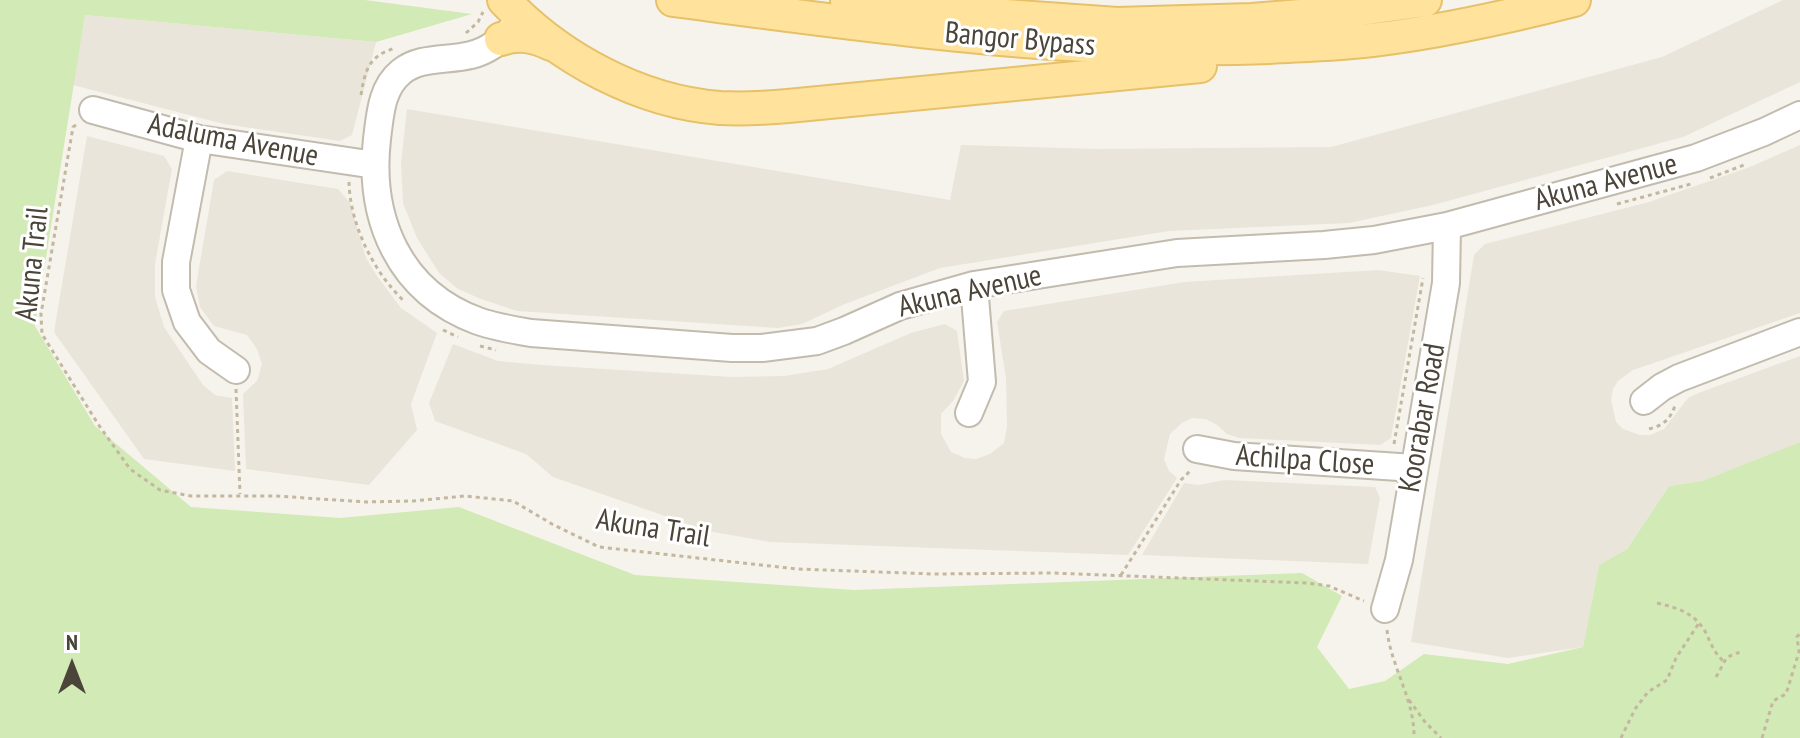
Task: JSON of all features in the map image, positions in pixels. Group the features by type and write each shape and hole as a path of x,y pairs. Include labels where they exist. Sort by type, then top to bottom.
{"main road":[{"name":"Bangor Bypass","path":"673,0 1019,42 1098,47 1214,49 1369,41"},
{"name":"Bangor Bypass","path":"847,0 1117,24 1252,20 1325,14"},
{"path":"1033,0 1108,8 1325,14 1425,0"},
{"path":"509,10 519,35 531,35 554,45 583,64 649,92 702,105 740,108 1284,59 1513,16 1574,0"}],"street":[{"name":"Akuna Avenue","path":"509,10 482,52 414,64 392,82 382,108 375,186 378,207 393,247 404,267 419,283 456,311 477,321 531,333 762,348 817,341 900,306 974,285 1177,253 1324,245 1447,226 1696,158 1800,115"},
{"name":"Adaluma Avenue","path":"93,110 199,139 375,165"},
{"path":"199,139 176,262 176,290 187,322 209,351 236,370"},
{"name":"Koorabar Road","path":"1385,609 1399,560 1402,467 1446,283 1447,226"},
{"path":"969,413 982,382 974,285"},
{"path":"1644,401 1679,378 1800,332"},
{"name":"Achilpa Close","path":"1203,450 1234,456 1402,467"}],"path":[{"name":"Akuna Trail","path":"93,110 73,127 41,314 42,334 130,469 160,490 191,496 240,494 366,502 465,496 513,501 599,547 797,569 934,574 1053,573 1307,583 1329,586 1385,609"},
{"path":"1402,467 1423,279"},
{"path":"236,370 240,494"},
{"path":"1120,576 1203,450"},
{"path":"1657,603 1692,615 1723,661"},
{"path":"1385,609 1389,647 1407,697 1414,738"},
{"path":"1621,738 1635,709 1648,692 1667,680 1676,658 1699,623"},
{"path":"1762,738 1773,701 1786,694 1799,652 1797,637 1800,633"},
{"path":"1716,677 1723,661 1742,652"},
{"path":"1407,697 1441,738"}],"shaded area":[{"path":"1783,0 1800,0 1800,82 1683,137 1433,205 1349,223 1169,231 940,268 802,324 778,328 517,311 481,299 458,289 439,273 417,238 403,203 401,163 407,109 950,200 961,145 1097,149 1331,147 1662,57"},
{"path":"85,15 376,42 352,135 340,141 224,124 73,85"},
{"path":"87,136 164,156 172,169 155,264 155,297 164,327 203,385 215,395 232,398 235,471 144,459 54,332"},
{"path":"1800,145 1800,313 1633,370 1618,381 1611,400 1616,422 1623,429 1650,435 1664,429 1688,398 1800,356 1800,442 1702,481 1669,486 1627,549 1599,565 1583,647 1508,658 1411,642 1474,255 1485,244 1649,202 1750,167"},
{"path":"227,171 338,189 350,203 366,258 377,276 401,308 437,333 411,404 417,430 369,485 246,469 243,394 257,381 262,364 257,349 247,335 214,326 200,307 196,286 214,180"},
{"path":"1378,270 1420,276 1391,438 1380,445 1239,438 1227,434 1206,419 1192,418 1170,434 1164,459 1169,471 1177,478 1128,555 770,542 708,531 553,477 526,454 435,421 429,403 453,344 498,361 732,377 784,376 828,369 911,333 945,324 957,331 964,381 953,401 941,414 941,434 951,452 976,459 990,454 1004,443 1007,426 1006,378 997,322 1004,311 1185,282"},
{"path":"1225,480 1375,487 1380,498 1368,564 1142,555 1184,483 1198,485"}],"green space":[{"path":"0,0 365,0 472,14 376,42 85,15 35,326 95,426 191,507 340,518 459,507 635,575 854,590 1302,573 1342,596 1317,647 1349,689 1385,681 1424,654 1508,664 1583,647 1599,565 1627,549 1669,486 1702,481 1800,442 1800,738 0,738"}]}
